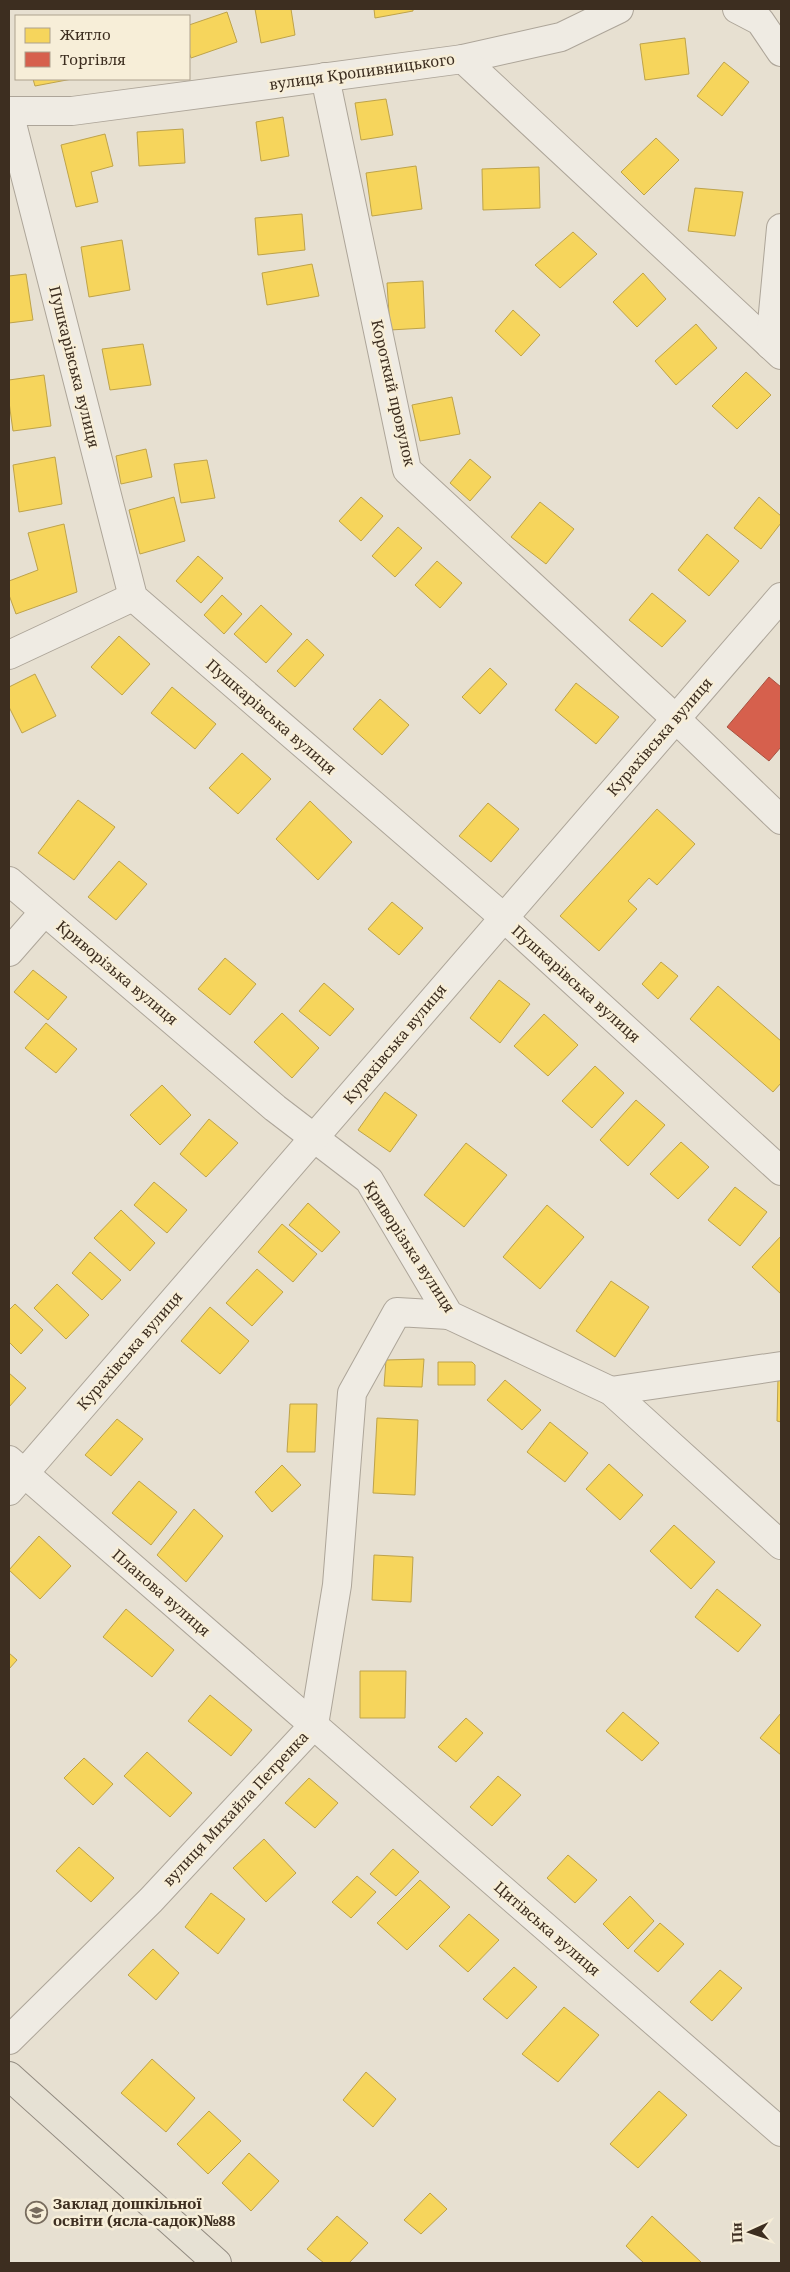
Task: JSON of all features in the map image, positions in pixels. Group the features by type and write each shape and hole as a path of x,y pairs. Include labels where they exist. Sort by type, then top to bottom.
{"main road":[{"path":"9,2076 217,2263"}],"street":[{"path":"463,59 561,37 620,9"},
{"path":"749,15 781,52"},
{"name":"вулиця Кропивницького","path":"9,112 72,111 463,59 776,350"},
{"name":"Короткий провулок","path":"325,77 407,470 676,719 781,820"},
{"name":"Пушкарівська вулиця","path":"9,112 133,597 503,917 781,1171"},
{"path":"776,350 781,228"},
{"path":"9,655 133,597"},
{"name":"Курахівська вулиця","path":"14,1475 314,1138 781,597"},
{"name":"Криворізька вулиця","path":"9,881 268,1102 369,1180 449,1315 611,1391 781,1545"},
{"path":"9,952 44,912"},
{"name":"вулиця Михайла Петренка","path":"9,2040 150,1900 314,1725 337,1585 352,1393 398,1312 449,1315"},
{"path":"611,1391 781,1366"},
{"name":"Планова вулиця","path":"14,1475 314,1725"},
{"name":"Цитівська вулиця","path":"314,1725 781,2132"}],"building: Житло":[{"path":"255,9 291,9 295,35 261,43"},
{"path":"374,9 413,9 413,11 375,18"},
{"path":"227,12 237,42 191,58 190,25"},
{"path":"685,38 689,74 645,80 640,44"},
{"path":"724,62 749,82 722,116 697,96"},
{"path":"33,80 67,80 35,86"},
{"path":"386,99 393,135 361,140 355,103"},
{"path":"283,117 289,156 261,161 256,122"},
{"path":"183,129 185,163 139,166 137,132"},
{"path":"105,134 113,166 91,172 98,202 76,207 61,145"},
{"path":"656,138 679,160 644,195 621,172"},
{"path":"416,166 422,209 372,216 366,173"},
{"path":"539,167 540,208 483,210 482,169"},
{"path":"695,188 743,192 735,236 688,231"},
{"path":"302,214 305,250 258,255 255,218"},
{"path":"573,232 597,254 560,288 535,265"},
{"path":"122,240 130,290 89,297 81,247"},
{"path":"312,264 319,296 267,305 262,273"},
{"path":"643,273 666,299 637,327 613,302"},
{"path":"26,274 33,320 9,323 9,276"},
{"path":"423,281 425,328 390,330 387,283"},
{"path":"513,310 540,335 521,356 495,331"},
{"path":"696,324 717,348 676,385 655,361"},
{"path":"143,344 151,385 110,390 102,349"},
{"path":"746,372 771,395 737,429 712,406"},
{"path":"44,375 51,426 13,431 9,402 9,380"},
{"path":"452,397 460,434 420,441 412,405"},
{"path":"146,449 152,477 121,484 116,456"},
{"path":"55,457 62,504 19,512 13,465"},
{"path":"470,459 491,477 470,501 450,483"},
{"path":"207,460 215,498 181,503 174,464"},
{"path":"174,497 185,541 140,554 129,510"},
{"path":"361,497 383,516 361,541 339,521"},
{"path":"759,497 781,516 781,523 761,549 734,528"},
{"path":"540,502 574,529 546,564 511,537"},
{"path":"64,524 77,592 16,614 9,595 9,581 38,570 28,533"},
{"path":"398,527 422,548 395,577 372,556"},
{"path":"707,534 739,561 709,596 678,570"},
{"path":"198,556 223,578 201,603 176,581"},
{"path":"437,561 462,583 440,608 415,585"},
{"path":"652,593 686,621 662,647 629,620"},
{"path":"222,595 242,614 224,634 204,615"},
{"path":"261,605 292,634 266,663 234,634"},
{"path":"119,636 150,664 122,695 91,667"},
{"path":"307,639 324,655 295,687 277,671"},
{"path":"490,668 507,684 480,714 462,697"},
{"path":"35,674 56,716 22,733 9,707 9,687"},
{"path":"576,683 619,717 596,744 555,710"},
{"path":"172,687 216,724 195,749 151,713"},
{"path":"380,699 409,725 382,755 353,729"},
{"path":"242,753 271,779 238,814 209,788"},
{"path":"78,800 115,827 74,880 38,853"},
{"path":"310,801 352,842 318,880 276,839"},
{"path":"488,803 519,829 491,862 459,836"},
{"path":"657,809 695,844 657,885 649,878 628,901 637,909 599,951 560,916"},
{"path":"119,861 147,884 116,920 88,897"},
{"path":"392,902 423,928 399,955 368,929"},
{"path":"225,958 256,984 230,1015 198,989"},
{"path":"661,962 678,976 658,999 642,984"},
{"path":"33,970 67,997 48,1020 14,992"},
{"path":"499,980 530,1004 500,1043 470,1018"},
{"path":"324,983 354,1009 330,1036 299,1011"},
{"path":"718,986 781,1041 781,1083 773,1092 690,1019"},
{"path":"282,1013 319,1048 292,1078 254,1042"},
{"path":"544,1014 578,1045 548,1076 514,1046"},
{"path":"46,1023 77,1049 56,1073 25,1048"},
{"path":"595,1066 624,1093 592,1128 562,1101"},
{"path":"162,1085 191,1115 160,1145 130,1115"},
{"path":"385,1092 417,1115 390,1152 358,1130"},
{"path":"636,1100 665,1125 628,1166 600,1140"},
{"path":"209,1119 238,1143 206,1177 180,1154"},
{"path":"681,1142 709,1167 678,1199 650,1174"},
{"path":"466,1143 507,1175 464,1227 424,1195"},
{"path":"154,1182 187,1210 167,1233 134,1205"},
{"path":"735,1187 767,1212 740,1246 708,1220"},
{"path":"308,1203 340,1232 322,1252 289,1225"},
{"path":"547,1205 584,1237 540,1289 503,1257"},
{"path":"121,1210 155,1243 130,1271 94,1238"},
{"path":"282,1224 317,1254 293,1282 258,1252"},
{"path":"781,1236 781,1294 752,1267"},
{"path":"90,1252 121,1280 102,1300 72,1273"},
{"path":"257,1269 283,1292 252,1326 226,1303"},
{"path":"611,1281 649,1307 615,1357 576,1331"},
{"path":"57,1284 89,1315 66,1339 34,1308"},
{"path":"15,1304 43,1330 21,1354 9,1342 9,1310"},
{"path":"210,1307 249,1341 220,1374 181,1341"},
{"path":"424,1359 422,1387 384,1386 386,1360"},
{"path":"438,1362 472,1362 475,1365 475,1385 438,1385"},
{"path":"9,1373 26,1388 9,1407"},
{"path":"778,1377 781,1377 781,1422 777,1421"},
{"path":"505,1380 541,1410 522,1430 487,1400"},
{"path":"290,1404 317,1404 315,1452 287,1452"},
{"path":"377,1418 418,1420 415,1495 373,1493"},
{"path":"117,1419 143,1439 111,1476 85,1455"},
{"path":"550,1422 588,1453 565,1482 527,1452"},
{"path":"609,1464 643,1495 620,1520 586,1489"},
{"path":"282,1465 301,1485 272,1512 255,1492"},
{"path":"139,1481 177,1512 151,1545 112,1513"},
{"path":"194,1509 223,1536 186,1582 157,1555"},
{"path":"674,1525 715,1562 691,1589 650,1551"},
{"path":"39,1536 71,1566 40,1599 9,1570"},
{"path":"374,1555 413,1557 411,1602 372,1600"},
{"path":"717,1589 761,1625 738,1652 695,1617"},
{"path":"126,1609 174,1650 152,1677 103,1637"},
{"path":"9,1653 17,1660 9,1669"},
{"path":"360,1671 406,1671 405,1718 360,1718"},
{"path":"210,1695 252,1730 231,1756 188,1721"},
{"path":"623,1712 659,1743 642,1761 606,1731"},
{"path":"781,1713 781,1755 760,1738"},
{"path":"466,1718 483,1733 456,1762 438,1747"},
{"path":"147,1752 192,1793 170,1817 124,1776"},
{"path":"84,1758 113,1784 93,1805 64,1778"},
{"path":"498,1776 521,1795 492,1826 470,1807"},
{"path":"309,1778 338,1803 315,1828 285,1803"},
{"path":"264,1839 296,1873 266,1902 233,1868"},
{"path":"79,1847 114,1878 91,1902 56,1871"},
{"path":"393,1849 419,1872 396,1896 370,1874"},
{"path":"568,1855 597,1880 575,1903 547,1878"},
{"path":"357,1876 376,1892 351,1918 332,1902"},
{"path":"420,1880 450,1907 407,1950 377,1923"},
{"path":"211,1893 245,1919 218,1954 185,1927"},
{"path":"630,1896 654,1921 628,1949 603,1924"},
{"path":"469,1914 499,1940 468,1972 439,1946"},
{"path":"660,1923 684,1944 658,1972 634,1951"},
{"path":"153,1949 179,1973 156,2000 128,1975"},
{"path":"514,1967 537,1987 507,2019 483,1999"},
{"path":"720,1970 742,1988 712,2021 690,2002"},
{"path":"564,2007 599,2035 558,2082 522,2054"},
{"path":"152,2059 195,2098 166,2132 121,2093"},
{"path":"366,2072 396,2099 373,2127 343,2100"},
{"path":"659,2091 687,2115 638,2168 610,2144"},
{"path":"209,2111 241,2141 208,2174 177,2144"},
{"path":"249,2153 279,2181 251,2211 222,2183"},
{"path":"430,2193 447,2209 421,2234 404,2220"},
{"path":"337,2216 368,2243 349,2263 324,2263 307,2249"},
{"path":"652,2216 702,2263 644,2263 626,2246"}],"building: Торгівля":[{"path":"769,677 781,687 781,747 769,761 727,727"}],"place":[{"name":"Заклад дошкільної освіти (ясла-садок)№88","path":"37,2213"}]}
